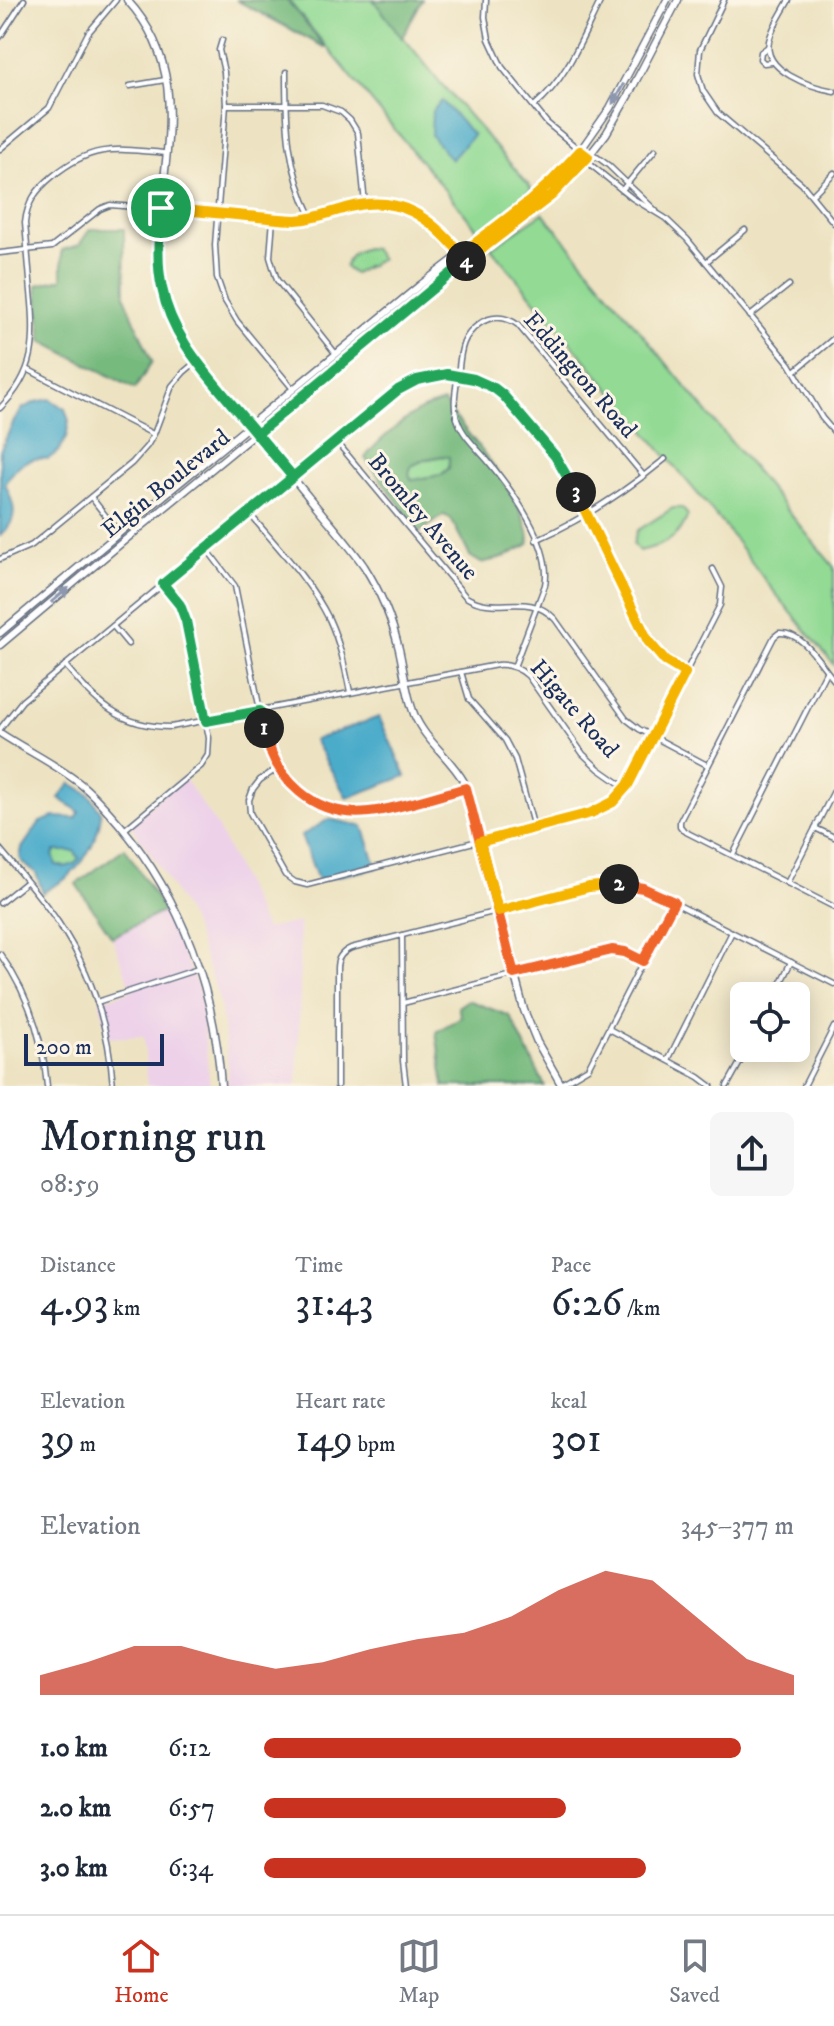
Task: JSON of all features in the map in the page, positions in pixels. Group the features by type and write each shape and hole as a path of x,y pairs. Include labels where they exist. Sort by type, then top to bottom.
{"main road":[{"path":"127,0 151,32 168,80 170,110 158,260 161,287 175,326 197,361 357,556 374,584 394,632 417,721 460,775 466,788 530,1026 562,1085"},
{"name":"Elgin Boulevard","path":"0,633 293,389 553,180 580,151 610,108 667,0"},
{"name":"Elgin Boulevard","path":"0,645 466,261 552,195 588,157 617,116 678,0"},
{"path":"0,731 81,784 124,830 166,891 200,968 214,1023 221,1086"}],"street":[{"path":"0,37 24,0"},
{"path":"0,149 49,108 88,33 116,0"},
{"path":"486,0 486,29 492,48 502,67 547,123 588,157 591,165 637,201 656,211"},
{"path":"534,106 560,80 601,0"},
{"path":"724,0 700,50 698,74 703,91 718,113 791,173 834,223"},
{"path":"789,0 771,35 768,47 772,62 802,81 834,91"},
{"path":"222,40 219,50 226,105 215,266 225,301 237,321 293,389"},
{"path":"768,47 761,52 760,59 764,63 772,62"},
{"path":"636,61 644,65"},
{"path":"286,72 287,132 291,160 299,190 312,218"},
{"path":"130,86 168,80"},
{"path":"226,105 329,106 341,112 350,120 360,140 365,204"},
{"path":"0,408 14,393 27,369 33,349 25,223 31,200 39,188 65,167 90,154 110,149 166,153"},
{"path":"622,190 655,150"},
{"path":"588,157 597,157 676,228 795,371 815,408 834,432"},
{"path":"812,195 834,173"},
{"path":"0,253 58,244 106,207 116,205 299,220 365,204 389,205 418,215 436,226 466,261"},
{"path":"273,218 270,257 277,280 336,354"},
{"path":"706,262 745,230"},
{"path":"750,316 789,285"},
{"name":"Eddington Road","path":"514,667 545,585 547,571 514,495 459,424 455,404 461,347 469,332 490,319 501,318 513,321 523,329 644,476"},
{"path":"795,371 834,338"},
{"path":"0,559 32,545 132,463 154,434 172,386 197,361"},
{"path":"27,369 154,434"},
{"path":"0,731 22,701 336,441 407,385 436,375 458,375 485,383 511,402 555,456 573,487 648,641 665,661 685,673"},
{"path":"829,426 834,422"},
{"name":"Bromley Avenue","path":"336,441 466,597 486,605 524,603 537,606"},
{"path":"536,540 587,515 665,459"},
{"path":"91,497 125,540"},
{"path":"249,513 322,606 339,645 350,694"},
{"path":"206,548 237,591 266,740 278,768 296,789 315,802 356,813 378,811 466,788"},
{"path":"278,768 253,789 249,800 250,813 281,869 295,882 314,885 598,810 613,802 626,788 722,599 720,581 713,569"},
{"path":"124,830 201,766 210,744 186,621 180,605 163,584"},
{"path":"537,606 555,619 626,719 707,765"},
{"path":"113,626 128,644"},
{"path":"834,680 803,642 785,632 774,637 680,821 684,831 834,907"},
{"path":"65,665 100,704 128,720 160,727 181,726 260,711"},
{"name":"Higate Road","path":"260,711 497,665 514,667 528,676 583,754 626,788"},
{"path":"733,855 826,671"},
{"path":"461,672 469,699 505,740 515,759 534,828"},
{"path":"787,883 834,791"},
{"path":"815,828 834,837"},
{"path":"0,849 67,935 84,967 109,1050 113,1086"},
{"path":"0,903 27,881"},
{"path":"337,1086 337,968 343,953 351,948 589,887 611,884 643,888 834,984"},
{"path":"562,1085 588,1068 674,902"},
{"path":"668,1060 732,932"},
{"path":"402,935 406,1086"},
{"path":"403,1003 612,950 625,952 643,961"},
{"path":"0,954 34,1020 47,1086"},
{"path":"781,982 791,962"},
{"path":"97,1002 200,968"},
{"path":"804,1086 834,1027"},
{"path":"608,1029 711,1086"},
{"path":"727,1086 740,1062"}],"shaded area":[{"path":"183,776 217,826 265,929 299,922 297,1086 228,1086 220,1002 191,920 128,821"},
{"path":"164,911 200,992 210,1086 147,1086 144,1036 109,1038 99,1000 132,991 112,937"}],"green space":[{"path":"236,0 287,0 326,48"},
{"path":"288,0 373,0 532,189 481,234"},
{"path":"374,0 422,0 402,38"},
{"path":"543,213 834,567 834,665 724,525 491,248"},
{"path":"90,229 124,229 125,297 152,362 135,389 42,341 37,285 62,279 62,250 79,245"},
{"path":"365,248 373,249 381,259 354,274 345,267 352,255"},
{"path":"444,402 496,470 524,520 528,545 502,558 481,563 470,556 451,519 444,515 420,532 365,458 384,437 410,417","holes":["449,457 449,468 441,475 411,480 411,466 425,459"]},
{"path":"449,457 449,468 441,475 411,480 411,466"},
{"path":"673,508 682,508 688,515 680,530 663,544 639,551 633,544 637,531"},
{"path":"125,848 164,911 112,937 76,884"},
{"path":"54,851 74,851 79,858 75,864 65,867 56,865"},
{"path":"468,1000 510,1016 545,1086 444,1086 436,1032 461,1017 458,1007"}],"water":[{"path":"442,101 473,135 451,160 431,135 432,111"},
{"path":"50,399 65,409 69,421 66,438 59,451 48,459 27,461 5,483 14,511 11,523 0,536 0,451 23,408"},
{"path":"379,717 406,776 347,798 314,740"},
{"path":"71,783 89,794 101,812 100,821 92,846 82,862 67,878 43,893 36,873 20,857 22,848 40,822 54,817 76,818 78,811 59,798","holes":["55,851 74,851 79,858 75,864 65,867 56,865"]},
{"path":"329,819 363,826 377,868 318,880 301,836"}],"route":[{"path":"161,208 159,273 175,326 197,361 293,477 163,584 180,605 186,621 206,721 260,711 266,740 282,774 305,796 334,809 356,813 378,811 466,788 514,974 612,950 632,954 643,961 674,902 643,888 611,884 498,911 480,842 591,813 613,802 628,785 685,673 665,661 648,641 555,456 511,402 494,388 474,379 447,374 426,377 398,390 293,477 257,434 488,243 552,195 588,157 580,151 530,201 461,254 436,226 409,210 389,205 365,204 299,220 161,208"}]}
